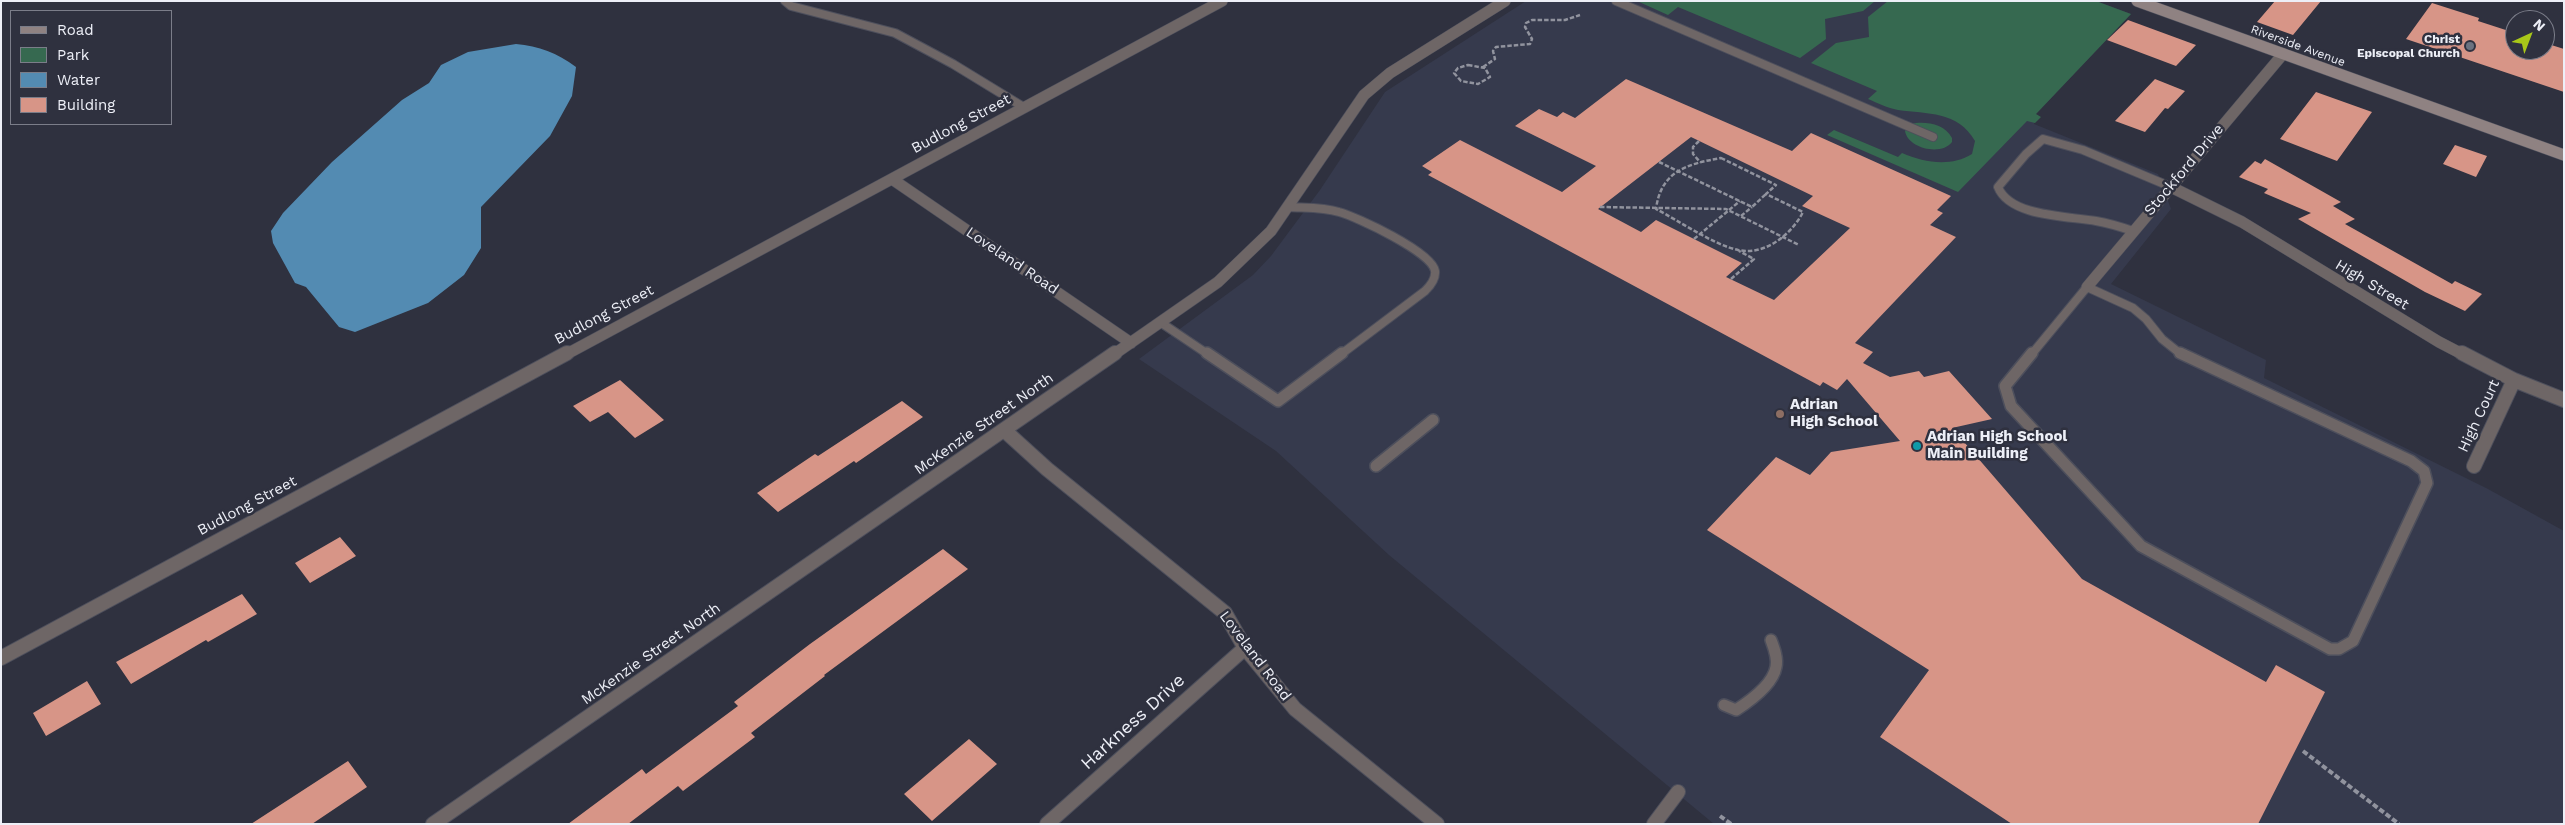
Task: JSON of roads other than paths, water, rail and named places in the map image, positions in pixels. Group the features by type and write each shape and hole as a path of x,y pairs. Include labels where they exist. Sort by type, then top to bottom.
{"street":[{"name":"Budlong Street","path":"1,658 1222,1"},
{"name":"McKenzie Street North","path":"433,824 1218,282 1244,260 1290,207 1324,151 1364,95 1390,73 1505,1"},
{"name":"Riverside Avenue","path":"2137,1 2564,155"},
{"name":"Stockford Drive","path":"2087,286 2169,186 2282,54"},
{"name":"Loveland Road","path":"892,179 1131,342"},
{"name":"High Street","path":"2169,186 2242,222 2439,342 2514,380 2564,400"},
{"name":"High Court","path":"2474,466 2514,380"},
{"name":"Loveland Road","path":"1004,430 1047,470 1225,613 1245,648 1295,709 1437,824"},
{"name":"Harkness Drive","path":"1047,824 1245,648"},
{"path":"1654,824 1678,792"}],"lane":[{"path":"785,1 791,6 895,33 953,64 1025,108"},
{"path":"1616,1 1933,137"},
{"path":"2133,231 2094,220 2039,213 2004,198 1998,187 2030,151 2046,138 2066,144 2169,186"},
{"path":"1160,322 1278,401 1425,291 1433,282 1436,273 1434,265 1413,250 1362,220 1338,212 1290,207"},
{"path":"2087,286 2134,308 2146,319 2162,339 2182,355 2411,462 2424,471 2427,483 2353,641 2339,649 2330,650 2141,546 2011,406 2005,386 2087,286"},
{"path":"1376,466 1433,420"},
{"path":"1724,705 1736,710 1746,706 1776,671 1777,659 1771,640"}],"water":[{"path":"516,44 548,51 576,67 572,96 550,136 481,207 481,248 464,275 428,303 355,332 339,327 306,287 295,283 273,243 271,231 283,213 332,162 402,100 429,83 441,65 468,52"}],"place":[{"name":"Christ Episcopal Church","path":"2470,46"},
{"name":"Adrian High School","path":"1780,414"},
{"name":"Adrian High School Main Building","path":"1917,446"}]}
